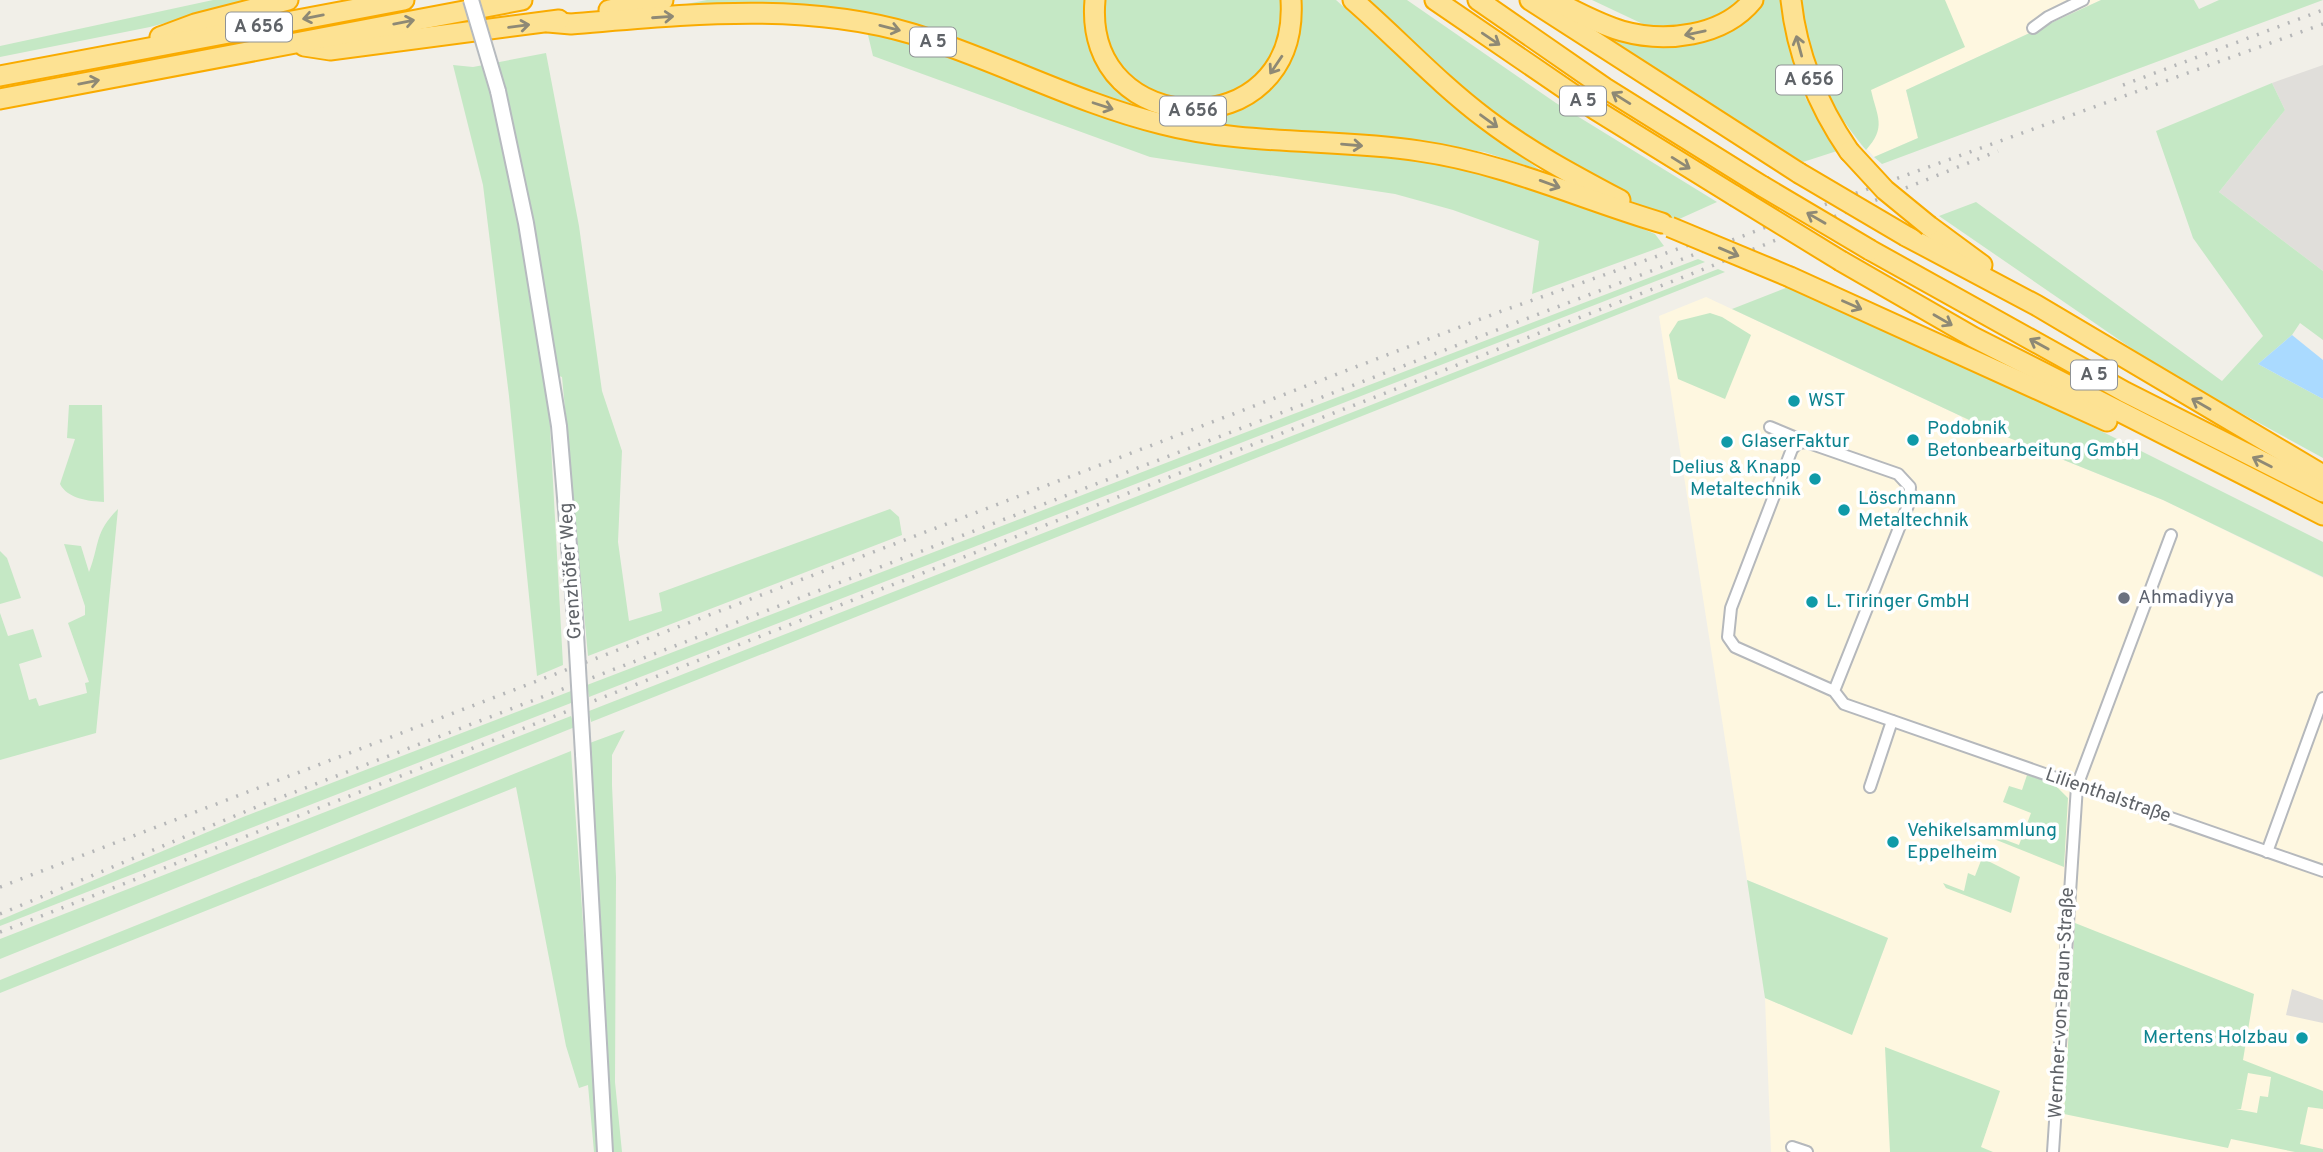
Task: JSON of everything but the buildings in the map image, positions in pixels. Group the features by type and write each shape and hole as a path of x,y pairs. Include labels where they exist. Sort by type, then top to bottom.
{"highway":[{"name":"A 656","path":"114,55 195,24 288,0"},
{"name":"A 656","path":"0,76 404,0"},
{"name":"A 656","path":"0,99 522,0"},
{"path":"548,22 663,0"},
{"name":"A 656","path":"1095,0 1094,13 1100,46 1117,75 1153,102 1189,111 1235,102 1264,81 1283,54 1290,33 1291,0"},
{"name":"A 5","path":"1353,0 1444,85 1486,119 1548,162 1666,225"},
{"name":"A 5","path":"1434,0 1596,110 1735,197 1973,337 2168,439 2323,515"},
{"name":"A 5","path":"1478,0 1605,88 1870,250 2124,392 2323,492"},
{"path":"1530,0 1799,173 1906,236 2036,305 2323,475"},
{"path":"1553,0 1623,31 1680,36 1712,28 1737,15 1753,0"},
{"name":"A 656","path":"1791,0 1794,28 1805,69 1820,105 1849,151 1885,190 2036,305"},
{"name":"A 5","path":"288,43 330,50 548,22 571,24 765,13 816,15 870,24 913,34 1083,100 1163,125 1234,137 1417,150 1485,163 1666,225 1790,277 2137,434 2168,439"}],"main road":[{"name":"Grenzhöfer Weg","path":"471,0 498,90 526,223 559,426 575,617 605,1152"}],"street":[{"path":"2033,28 2048,17 2083,0"},
{"path":"1770,427 1898,474 1910,486 1909,503 1834,691"},
{"name":"Lilienthalstraße","path":"1805,442 1798,443 1793,449 1728,619 1728,637 1735,647 1834,691 1844,704 2323,871"},
{"name":"Wernher-von-Braun-Straße","path":"2053,1152 2077,786 2171,535"},
{"path":"2267,852 2323,698"},
{"path":"1870,787 1892,721"},
{"path":"1792,1147 1807,1152"}],"shaded area":[{"path":"1801,0 2101,0 1906,90 1918,138 1874,157 1845,123"},
{"path":"2323,65 2323,271 2219,192 2285,110 2272,83"},
{"path":"1706,297 1997,433 2163,500 2323,578 2323,1152 1771,1152 1765,998 1852,1034 1888,938 1747,880 1659,316"},
{"path":"2292,989 2323,1000 2323,1023 2286,1015"}],"green space":[{"path":"213,0 253,0 150,27 0,57 0,46"},
{"path":"707,0 1282,0 1299,11 1298,0 1336,0 1462,114 1540,170 1484,152 1446,147 1655,234 1664,246 1532,294 1539,241 1453,210 1395,194 1150,157 873,56 863,14 682,8 681,5"},
{"path":"1360,0 1407,0 1556,103 1717,202 1677,220 1602,189 1467,98"},
{"path":"1592,0 1785,0 1790,50 1806,99 1837,151 1803,162 1651,70 1593,30 1683,43"},
{"path":"1801,0 1945,0 1965,47 1871,90 1879,122 1876,135 1866,150 1839,113 1821,81 1809,45"},
{"path":"2101,0 2194,0 2199,9 2219,0 2323,0 1882,164 1874,157 1918,138 1906,90"},
{"path":"546,53 579,226 602,391 622,451 618,542 629,621 662,611 659,593 890,509 899,517 902,535 588,656 562,377 547,372 563,665 537,676 509,396 483,185 453,65 473,67"},
{"path":"2272,83 2285,110 2219,192 2323,271 2323,340 2300,323 2292,335 2258,364 2323,399 2323,458 2166,372 1939,216 1976,202 2222,381 2263,336 2193,238 2156,131"},
{"path":"1698,259 1705,262 589,697 587,685"},
{"path":"1718,269 1725,272 591,722 589,711"},
{"path":"1788,287 2027,394 2323,542 2323,577 2163,500 1997,433 1732,309"},
{"path":"1710,313 1722,317 1751,335 1725,399 1678,379 1669,335 1678,321"},
{"path":"69,405 102,405 104,502 73,496 60,484 75,439 67,438"},
{"path":"118,509 96,733 0,760 0,613 8,636 33,629 42,657 19,664 29,700 36,698 39,706 87,693 85,683 89,682 68,623 85,615 85,606 64,544 81,546 89,572 101,532"},
{"path":"0,551 7,558 21,598 0,604"},
{"path":"571,691 571,703 0,926 0,920 243,817"},
{"path":"571,716 575,727 0,959 0,939"},
{"path":"625,730 612,755 616,877 615,1082 622,1152 611,1152 587,744"},
{"path":"571,751 599,1152 594,1152 588,1085 579,1088 566,1046 516,787 0,993 0,980"},
{"path":"2027,775 2053,783 2068,798 2064,867 1994,839 1995,836 2019,845 2031,813 2003,802 2009,786 2022,790"},
{"path":"1982,858 2020,877 2011,913 1946,888 1943,883 1964,891 1968,873 1975,876"},
{"path":"1747,880 1888,938 1852,1035 1765,998"},
{"path":"2075,923 2254,994 2243,1060 2323,1091 2323,1109 2308,1107 2300,1144 2323,1149 2323,1152 2295,1152 2231,1139 2228,1148 2064,1114","holes":["2248,1073 2271,1077 2268,1097 2260,1096 2257,1113 2236,1109 2241,1109"]},
{"path":"1885,1047 2000,1091 1981,1147 1993,1152 1890,1152"}],"water":[{"path":"2292,335 2323,360 2323,399 2258,364"}],"railway":[{"path":"2123,85 2323,10"},
{"path":"0,914 261,805 1476,338 1829,203 2323,24"},
{"path":"0,932 1704,269 1998,151"},
{"path":"0,887 1499,312 1703,240"}],"place":[{"name":"WST","path":"1794,401"},
{"name":"Podobnik Betonbearbeitung GmbH","path":"1913,440"},
{"name":"GlaserFaktur","path":"1727,442"},
{"name":"Delius & Knapp Metaltechnik","path":"1815,479"},
{"name":"Löschmann Metaltechnik","path":"1844,510"},
{"name":"Ahmadiyya","path":"2124,598"},
{"name":"L. Tiringer GmbH","path":"1812,602"},
{"name":"Vehikelsammlung Eppelheim","path":"1893,842"},
{"name":"Mertens Holzbau","path":"2302,1038"}]}
